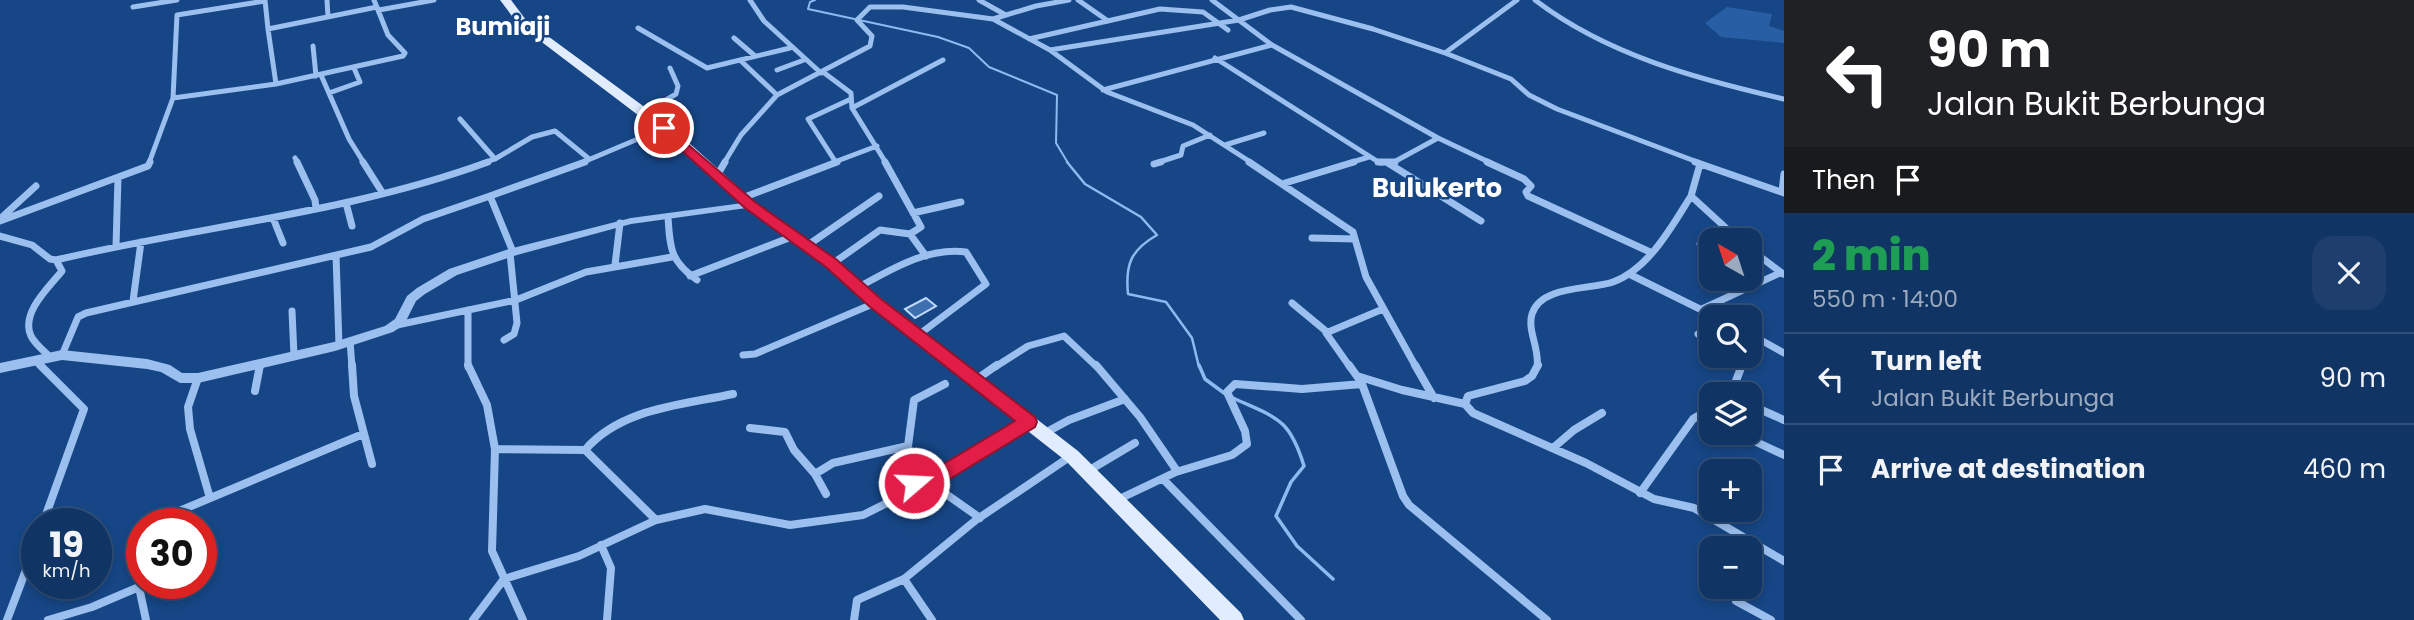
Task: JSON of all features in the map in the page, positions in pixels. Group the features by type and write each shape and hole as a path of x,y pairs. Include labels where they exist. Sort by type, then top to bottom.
{"main road":[{"path":"505,0 522,22 645,113 746,201 832,264 917,336 1072,456 1234,620"}],"street":[{"path":"0,220 149,166 173,98 177,0 133,7"},
{"path":"327,0 328,17"},
{"path":"173,98 319,76 405,54 388,35 374,0"},
{"path":"268,29 434,0"},
{"path":"750,0 764,21 790,48 850,91 852,108 877,146 921,227 909,234 880,230 832,264"},
{"path":"718,174 741,135 777,95 870,46 872,36 857,20 873,0"},
{"path":"979,0 1004,15"},
{"path":"1027,0 1035,6"},
{"path":"993,19 1064,0"},
{"path":"1078,0 1108,21"},
{"path":"1212,0 1272,45 1438,138 1524,179 1531,186 1526,193 1528,196 1650,252"},
{"path":"1444,54 1517,0"},
{"path":"1535,0 1566,24 1612,46 1704,81 1784,99"},
{"path":"177,15 265,1 276,84"},
{"path":"870,7 903,7 993,19 1050,50 1103,90 1188,122 1346,225 1353,232 1366,277 1434,398"},
{"path":"1050,50 1240,20 1270,10 1291,7 1373,29 1511,79 1529,95 1557,109 1700,164 1783,192 1784,174"},
{"path":"1028,40 1165,9 1203,12 1228,30"},
{"path":"638,28 707,68 790,48"},
{"path":"734,38 755,56"},
{"path":"1103,90 1215,58 1272,45"},
{"path":"313,46 319,76 349,139 382,192"},
{"path":"1215,58 1368,157 1388,163 1481,221"},
{"path":"740,60 777,95"},
{"path":"777,69 804,60"},
{"path":"852,108 943,60"},
{"path":"329,93 359,82 354,68"},
{"path":"645,113 676,94 678,86 670,68"},
{"path":"835,161 808,119 851,99"},
{"path":"460,119 495,159"},
{"path":"47,358 80,316 133,301 377,245 423,219 542,179 664,128"},
{"path":"0,236 32,245 50,259 56,260 116,246 346,203 457,173 495,159 550,131 555,131 588,158"},
{"path":"1226,145 1264,133"},
{"path":"1154,164 1181,155 1183,146 1210,135"},
{"path":"1388,163 1438,138"},
{"path":"396,325 402,320 411,299 421,290 453,272 512,252 620,223 668,217 746,201 835,161 877,146"},
{"path":"1285,183 1368,157"},
{"path":"295,158 315,200 316,208"},
{"path":"1465,404 1468,396 1522,383 1533,377 1539,362 1530,319 1534,308 1542,301 1614,282 1629,274 1676,220 1691,196 1700,164"},
{"path":"116,246 118,178"},
{"path":"0,220 36,186"},
{"path":"490,196 512,252 516,300 515,331 504,340"},
{"path":"668,217 672,257 680,269 693,278 801,241 879,196"},
{"path":"1691,196 1726,228"},
{"path":"913,213 961,202"},
{"path":"346,203 352,226"},
{"path":"273,218 283,243"},
{"path":"615,265 620,223"},
{"path":"909,234 926,256"},
{"path":"1312,238 1354,239"},
{"path":"133,301 141,242"},
{"path":"858,288 926,256 965,251 986,284 917,336"},
{"path":"336,255 345,343 354,396 372,464"},
{"path":"0,368 47,358 147,364 164,368 180,378 198,378 345,343 396,325 516,300 564,279 615,265 672,257"},
{"path":"1762,258 1782,274 1762,282"},
{"path":"48,508 83,409 30,335 30,315 41,293 62,271 56,260"},
{"path":"1629,274 1699,308"},
{"path":"1711,305 1742,291"},
{"path":"743,355 755,354 876,303"},
{"path":"1292,303 1327,332 1360,380 1398,484 1409,505 1548,620"},
{"path":"1327,332 1383,309"},
{"path":"468,310 468,366 488,405 495,449 492,551 523,620"},
{"path":"292,311 294,356"},
{"path":"974,381 1011,356 1063,335 1114,384 1177,471"},
{"path":"1762,340 1783,350"},
{"path":"255,391 260,364"},
{"path":"198,378 188,407 190,429 210,498"},
{"path":"1117,500 1177,471 1236,453 1247,444 1247,435 1228,395 1232,386 1240,383 1302,389 1360,380 1465,404 1473,413 1553,448 1640,493 1694,508 1784,561"},
{"path":"914,483 908,446 915,398 945,384"},
{"path":"585,450 598,434 619,422 733,394"},
{"path":"1043,434 1069,420 1125,399"},
{"path":"1762,410 1784,420"},
{"path":"1553,448 1574,430 1602,413"},
{"path":"1640,493 1693,419 1699,419"},
{"path":"473,620 503,579 573,558 656,520 705,509 790,525 863,515 895,499 914,483 929,482 1028,422"},
{"path":"750,428 785,432 794,450 815,474 826,494"},
{"path":"186,508 363,434"},
{"path":"1087,471 1135,443"},
{"path":"1762,445 1784,455"},
{"path":"815,474 828,465 845,459 908,446"},
{"path":"495,449 585,450 656,520"},
{"path":"854,620 857,600 904,579 979,518 1072,456"},
{"path":"1163,479 1301,620"},
{"path":"929,482 979,518"},
{"path":"601,545 611,568 607,620"},
{"path":"904,579 932,620"},
{"path":"8,620 21,585"},
{"path":"48,620 92,607 135,587 142,592 146,620"},
{"path":"1737,601 1771,620"}],"shaded area":[{"path":"1727,7 1772,14 1769,26 1784,31 1784,43 1721,37 1705,23"}],"building":[{"path":"926,298 936,306 915,318 905,309"}],"waterway":[{"path":"815,0 810,2 808,9 938,37 969,48 989,67 1057,95 1056,143 1068,163"},
{"path":"1067,162 1085,184 1141,217 1157,235 1141,246 1132,259 1128,274 1128,294 1166,302 1192,338 1199,367"},
{"path":"1199,365 1205,379 1224,393"},
{"path":"1233,398 1270,415 1279,421 1293,438 1304,466 1291,482 1276,516 1297,546 1333,579"}],"district":[{"name":"Bumiaji","path":"503,27"},
{"name":"Bulukerto","path":"1437,188"}],"route":[{"path":"664,128 750,205 808,245 876,303 1028,422 929,482 914,483"}]}
